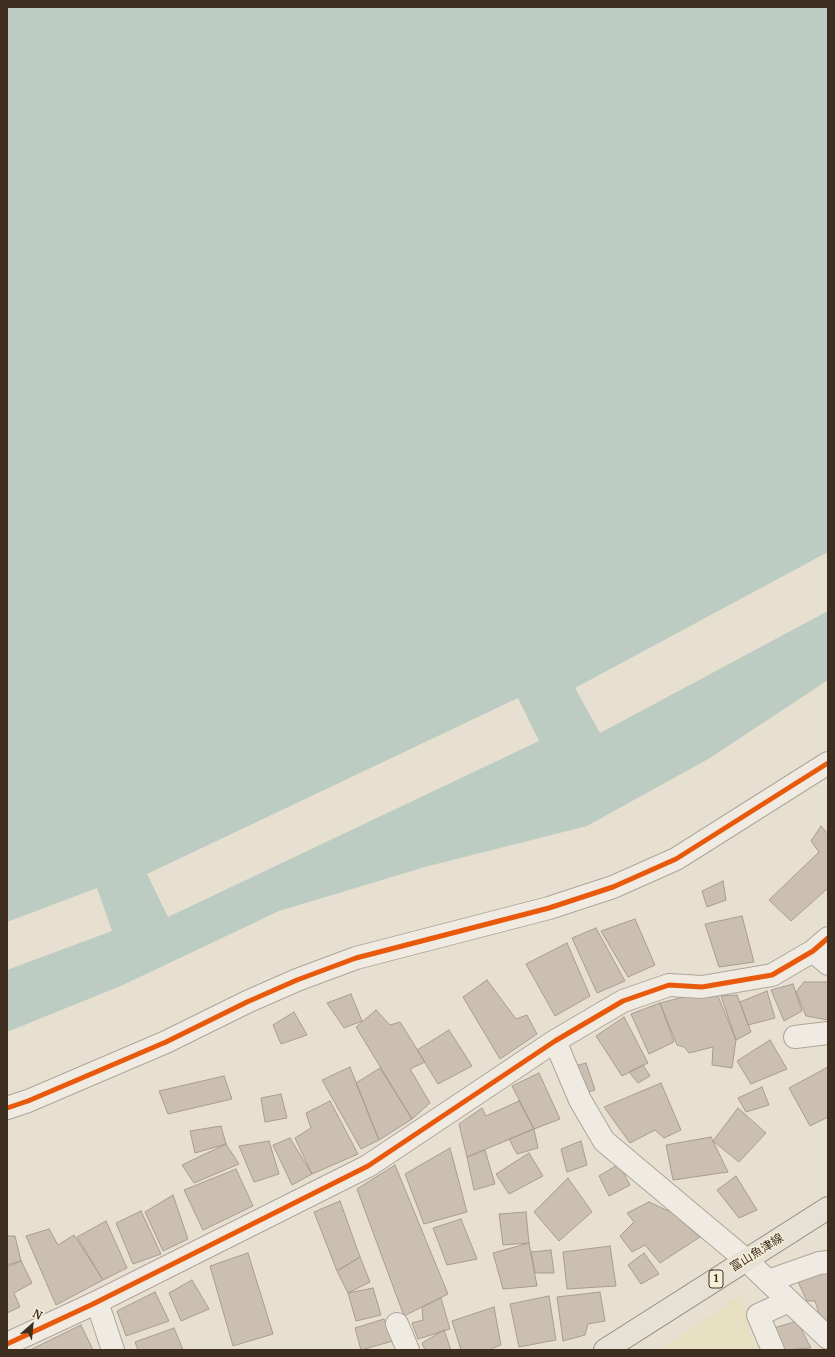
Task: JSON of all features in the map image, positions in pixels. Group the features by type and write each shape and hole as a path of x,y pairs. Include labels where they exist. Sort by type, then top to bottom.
{"main road":[{"name":"富山魚津線","path":"605,1350 828,1208"}],"street":[{"path":"7,1108 28,1101 166,1042 290,983 348,961 549,908 613,888 676,858 828,763"},
{"path":"7,1344 97,1302 368,1166 555,1041 623,1002 669,985 702,987 772,975 823,951"},
{"path":"795,1037 828,1033"},
{"path":"555,1041 580,1100 604,1141 746,1260 828,1338"},
{"path":"768,1282 819,1263 828,1262"},
{"path":"772,1350 758,1315 789,1301"},
{"path":"97,1302 113,1350"},
{"path":"397,1324 408,1350"},
{"path":"119,1350 125,1348 126,1350"}],"shaded area":[{"path":"7,7 828,7 828,680 710,758 587,826 425,867 279,911 123,985 7,1032"},
{"path":"739,1296 751,1319 748,1331 760,1350 667,1350 664,1347"}],"pier":[{"path":"828,552 828,611 600,733 575,688"},
{"path":"518,698 539,741 168,917 147,874"},
{"path":"97,888 112,931 7,970 7,922"}],"building":[{"path":"821,826 828,834 828,888 791,921 769,900 819,852 811,841"},
{"path":"723,881 726,900 707,907 702,891"},
{"path":"742,916 754,962 719,967 705,924"},
{"path":"635,919 655,965 628,977 601,931"},
{"path":"596,928 625,981 597,993 572,938"},
{"path":"567,943 590,996 555,1016 526,964"},
{"path":"487,980 516,1019 527,1015 537,1034 500,1059 463,997"},
{"path":"804,982 828,982 828,1020 806,1016 796,992"},
{"path":"793,984 802,1011 784,1021 771,990"},
{"path":"767,991 775,1018 748,1025 740,1002"},
{"path":"351,994 362,1021 344,1028 327,1003"},
{"path":"737,995 751,1032 736,1040 721,996"},
{"path":"688,996 718,996 736,1040 732,1068 712,1065 713,1047 689,1053 684,1047 677,1045 660,1003"},
{"path":"660,1003 674,1042 649,1054 631,1014"},
{"path":"376,1010 390,1025 400,1022 425,1062 410,1069 430,1103 412,1119 356,1027"},
{"path":"294,1012 307,1035 281,1044 273,1025"},
{"path":"624,1017 648,1063 622,1076 596,1036"},
{"path":"449,1030 472,1066 438,1084 417,1050"},
{"path":"770,1040 787,1069 751,1084 737,1061"},
{"path":"586,1063 595,1090 585,1093 575,1066"},
{"path":"643,1065 650,1076 638,1083 629,1072"},
{"path":"350,1067 379,1140 361,1149 322,1080"},
{"path":"828,1067 828,1117 810,1126 789,1088"},
{"path":"380,1068 412,1119 379,1140 356,1083"},
{"path":"539,1073 560,1119 534,1129 512,1086"},
{"path":"224,1076 232,1099 168,1114 159,1091"},
{"path":"661,1083 681,1130 664,1138 655,1130 630,1143 604,1107"},
{"path":"762,1087 769,1105 746,1112 738,1098"},
{"path":"281,1094 287,1118 265,1122 261,1098"},
{"path":"330,1101 358,1154 312,1174 295,1138 311,1128 306,1113"},
{"path":"519,1101 534,1129 467,1157 459,1124 482,1108 486,1116"},
{"path":"738,1108 766,1133 739,1162 713,1141"},
{"path":"221,1126 226,1144 195,1153 190,1131"},
{"path":"534,1129 538,1148 517,1154 509,1139"},
{"path":"711,1137 728,1172 673,1180 666,1145"},
{"path":"290,1138 312,1174 292,1185 273,1145"},
{"path":"269,1141 279,1174 254,1182 239,1146"},
{"path":"581,1141 587,1165 567,1172 561,1149"},
{"path":"226,1144 239,1164 194,1183 182,1165"},
{"path":"450,1148 467,1212 424,1224 405,1174"},
{"path":"485,1150 495,1184 474,1190 467,1157"},
{"path":"529,1153 543,1176 509,1194 496,1174"},
{"path":"619,1164 630,1185 609,1196 599,1176"},
{"path":"395,1165 448,1294 404,1316 357,1189"},
{"path":"236,1169 253,1206 203,1230 184,1190"},
{"path":"736,1176 757,1210 739,1218 717,1190"},
{"path":"568,1178 592,1212 559,1241 534,1212"},
{"path":"173,1195 188,1239 163,1251 145,1212"},
{"path":"340,1201 360,1257 337,1271 314,1212"},
{"path":"649,1202 673,1213 700,1237 660,1263 645,1245 632,1252 620,1236 634,1222 627,1213"},
{"path":"141,1211 161,1254 133,1264 116,1223"},
{"path":"526,1212 529,1243 503,1245 499,1214"},
{"path":"461,1219 477,1259 447,1265 433,1228"},
{"path":"106,1221 127,1268 103,1280 77,1237"},
{"path":"49,1229 58,1245 74,1235 103,1280 56,1305 26,1236"},
{"path":"7,1236 15,1236 21,1261 7,1265"},
{"path":"529,1243 537,1286 503,1289 493,1253"},
{"path":"610,1246 616,1286 567,1289 563,1252"},
{"path":"551,1250 554,1273 535,1273 531,1252"},
{"path":"248,1253 273,1334 233,1346 210,1266"},
{"path":"644,1253 659,1274 641,1284 628,1265"},
{"path":"360,1257 370,1282 348,1293 337,1271"},
{"path":"21,1261 32,1283 14,1293 20,1307 7,1313 7,1267"},
{"path":"828,1272 828,1327 821,1320 815,1301 807,1301 797,1280"},
{"path":"192,1280 209,1309 181,1321 169,1293"},
{"path":"373,1288 381,1315 356,1321 348,1293"},
{"path":"155,1292 169,1321 126,1336 117,1311"},
{"path":"600,1292 605,1321 588,1324 585,1335 563,1341 557,1297"},
{"path":"549,1296 556,1340 519,1347 510,1304"},
{"path":"441,1298 450,1329 418,1339 412,1323 423,1320 422,1307"},
{"path":"494,1307 501,1345 488,1350 461,1350 452,1321"},
{"path":"384,1319 393,1341 361,1350 355,1328"},
{"path":"797,1321 811,1348 785,1350 774,1328"},
{"path":"81,1325 93,1350 30,1350"},
{"path":"174,1328 183,1350 138,1350 135,1342"},
{"path":"444,1330 451,1350 425,1350 422,1343"}],"cycle path":[{"path":"7,1108 28,1101 166,1042 247,1002 297,980 356,958 549,908 613,887 676,859 828,763"},
{"path":"7,1344 93,1304 368,1166 555,1041 623,1001 669,985 702,987 772,975 813,951 828,938"}]}
